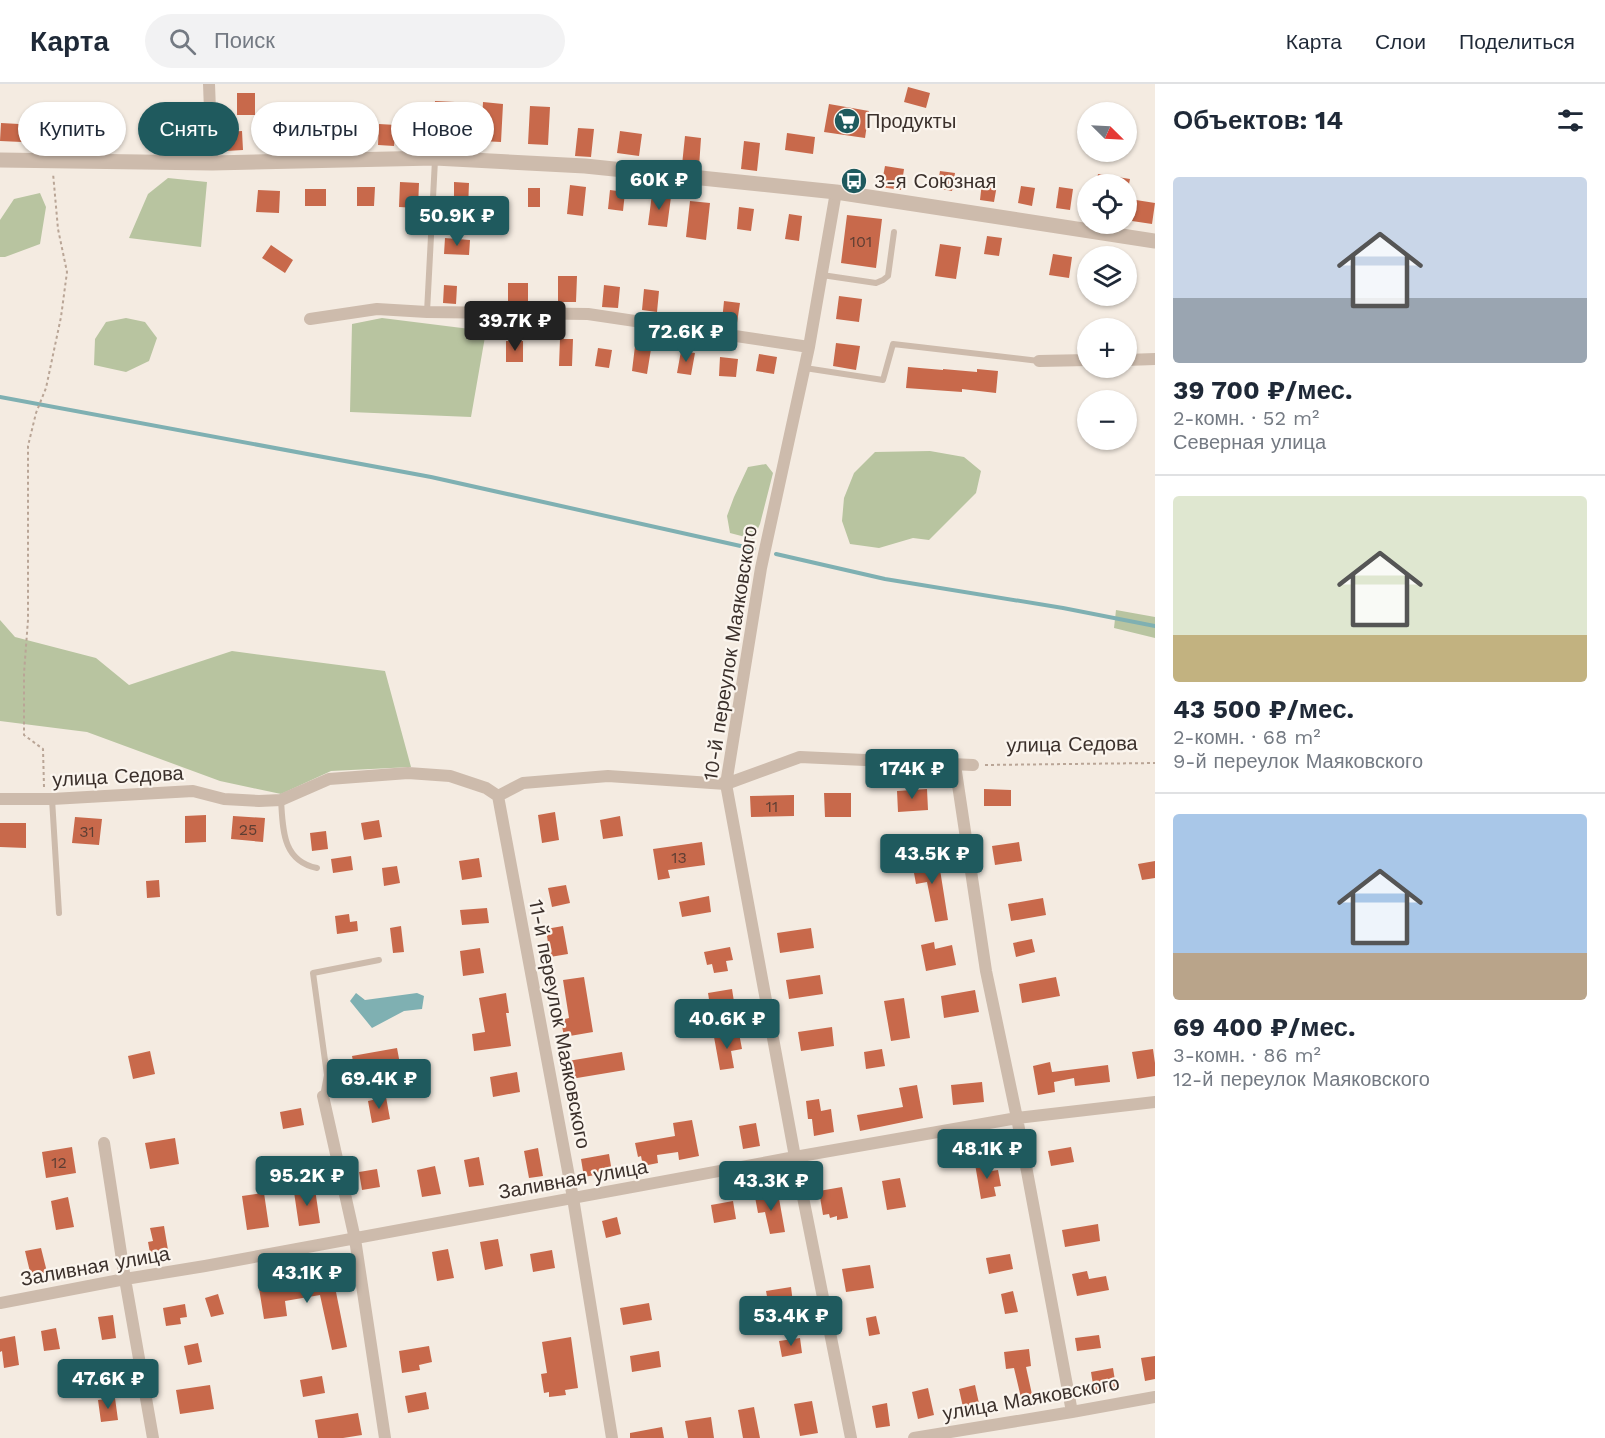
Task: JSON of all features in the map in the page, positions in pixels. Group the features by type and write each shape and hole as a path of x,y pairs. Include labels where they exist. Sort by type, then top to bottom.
{"street":[{"path":"209,84 212,163"},
{"path":"0,160 212,163 435,158 585,166 836,192 1155,241"},
{"name":"10-й переулок Маяковского","path":"836,192 805,368 761,568 726,784 795,1157 851,1438"},
{"path":"310,319 377,309 588,314 809,347"},
{"path":"1137,360 1155,359"},
{"path":"1039,361 1077,360"},
{"path":"498,796 523,783 608,776 726,784 800,757 973,765"},
{"path":"955,765 986,971 1017,1118 1072,1412"},
{"name":"улица Седова","path":"0,799 48,799 193,791 224,799 281,800 329,779 408,773 450,776 486,788 498,796"},
{"name":"11-й переулок Маяковского","path":"498,796 573,1198 612,1438"},
{"path":"323,1096 356,1239 385,1438"},
{"name":"Заливная улица","path":"0,1303 1017,1118 1155,1102"},
{"path":"104,1143 153,1438"},
{"name":"улица Маяковского","path":"914,1438 1155,1396"}],"lane":[{"path":"428,312 435,158"},
{"path":"822,275 876,283 883,280 888,276 894,232"},
{"path":"805,368 883,380 893,344 1039,361"},
{"path":"48,799 59,913"},
{"path":"281,800 284,838 293,855 306,866 317,868"},
{"path":"323,1096 327,1075 313,973 379,960"}],"path":[{"path":"48,799 43,749 24,735 24,673 28,620 28,446 36,413 46,388 61,317 67,273 58,229 51,161"},
{"name":"улица Седова","path":"973,765 1155,763"}],"green space":[{"path":"168,178 207,182 201,247 129,238 148,194"},
{"path":"40,193 46,207 40,244 0,257 0,220 14,199"},
{"path":"126,318 145,322 157,338 149,361 126,372 94,365 95,339 106,322"},
{"path":"382,318 486,331 471,417 350,412 352,324"},
{"path":"930,451 964,457 981,471 976,493 929,540 913,538 879,548 850,544 842,521 844,498 854,473 875,452"},
{"path":"766,464 773,473 760,524 753,539 730,533 727,516 748,467"},
{"path":"1116,610 1155,617 1155,638 1114,628"},
{"path":"0,620 15,637 96,658 129,685 232,651 385,671 411,767 331,771 281,794 220,781 87,732 0,721"}],"water":[{"path":"356,993 365,1000 417,993 424,996 422,1009 404,1011 372,1028 350,1001"}],"building":[{"path":"908,87 930,93 926,108 904,102"},
{"path":"237,93 255,93 255,102 251,102 251,115 239,115 239,102 237,102"},
{"path":"494,103 503,104 501,142 494,142"},
{"name":"Продукты","path":"829,104 869,111 865,138 824,132"},
{"path":"530,106 550,107 548,145 528,144"},
{"path":"1,123 18,124 18,142 0,141"},
{"path":"379,124 391,125 391,146 379,145"},
{"path":"578,128 594,129 591,157 575,156"},
{"path":"239,131 242,131 243,150 239,150"},
{"path":"620,131 642,134 639,156 617,153"},
{"path":"787,133 815,137 813,154 785,150"},
{"path":"685,136 701,138 699,167 682,165"},
{"path":"744,141 760,143 757,171 741,169"},
{"path":"885,166 904,169 901,190 881,187"},
{"path":"940,171 955,173 952,191 937,188"},
{"path":"400,182 419,183 418,208 399,207"},
{"path":"454,182 469,183 468,209 454,209"},
{"path":"982,182 997,185 994,202 980,200"},
{"path":"570,185 586,187 583,216 567,214"},
{"path":"1021,186 1035,188 1032,206 1018,203"},
{"path":"357,187 375,187 374,206 357,206"},
{"path":"1059,187 1073,189 1070,210 1056,208"},
{"path":"528,188 540,188 540,207 528,207"},
{"path":"305,189 326,189 326,206 305,206"},
{"path":"258,190 280,191 279,213 256,212"},
{"path":"610,190 625,192 623,211 608,209"},
{"path":"652,194 671,197 667,227 648,225"},
{"path":"1137,200 1155,203 1152,224 1137,222"},
{"path":"690,201 710,203 706,240 686,237"},
{"path":"739,207 754,209 751,231 737,229"},
{"path":"789,214 802,216 799,241 785,239"},
{"path":"847,215 882,219 876,268 841,263"},
{"path":"987,236 1002,238 999,256 984,254"},
{"path":"445,238 470,240 469,255 444,254"},
{"path":"940,244 961,247 956,279 935,276"},
{"path":"271,245 293,260 285,273 262,258"},
{"path":"1053,254 1072,257 1069,278 1049,275"},
{"path":"558,276 577,276 576,302 558,302"},
{"path":"508,283 528,283 528,305 508,304"},
{"path":"444,285 457,286 456,304 443,303"},
{"path":"604,285 620,287 618,308 602,307"},
{"path":"644,289 659,291 657,312 642,310"},
{"path":"839,296 862,299 859,322 836,319"},
{"path":"724,301 740,303 737,323 722,321"},
{"path":"560,339 573,339 572,366 559,366"},
{"path":"506,341 523,341 523,362 506,362"},
{"path":"836,343 860,346 856,370 833,366"},
{"path":"635,346 651,349 647,374 632,371"},
{"path":"598,348 612,350 609,368 595,366"},
{"path":"681,351 695,353 691,375 677,373"},
{"path":"759,354 777,357 774,374 756,371"},
{"path":"720,357 738,359 736,377 719,376"},
{"path":"908,367 977,372 977,369 998,371 996,393 962,389 962,392 906,388"},
{"path":"927,789 928,810 898,812 897,791"},
{"path":"984,789 1011,790 1011,806 984,806"},
{"path":"824,793 851,793 851,817 825,817"},
{"path":"794,795 794,816 751,817 750,796"},
{"path":"555,812 559,840 542,843 538,815"},
{"path":"206,815 206,842 185,843 185,816"},
{"path":"233,816 265,818 263,842 231,839"},
{"path":"620,816 623,836 603,839 600,820"},
{"path":"75,817 102,819 99,845 72,843"},
{"path":"379,820 382,837 364,840 361,823"},
{"path":"0,823 26,823 26,848 0,847"},
{"path":"326,831 328,849 312,851 310,833"},
{"path":"702,842 705,865 668,870 670,878 658,880 653,849"},
{"path":"1019,842 1022,861 995,865 992,846"},
{"path":"351,856 353,870 333,873 331,859"},
{"path":"938,857 948,920 935,922 927,882 916,884 912,862"},
{"path":"479,858 482,877 462,880 459,861"},
{"path":"1155,861 1155,878 1142,880 1138,864"},
{"path":"397,866 400,883 384,886 382,868"},
{"path":"159,880 160,897 147,898 146,881"},
{"path":"566,885 570,903 552,907 548,888"},
{"path":"709,896 711,912 682,917 679,902"},
{"path":"1043,898 1046,915 1011,921 1008,904"},
{"path":"487,908 489,923 462,925 460,910"},
{"path":"349,914 350,922 357,921 358,931 337,934 335,916"},
{"path":"401,926 404,952 393,953 390,928"},
{"path":"563,926 568,954 550,957 546,929"},
{"path":"811,928 814,948 780,953 777,933"},
{"path":"1032,939 1035,952 1016,957 1013,943"},
{"path":"934,942 935,949 952,945 956,965 926,971 921,945"},
{"path":"730,947 733,960 726,961 728,971 714,973 712,964 707,965 704,952"},
{"path":"480,948 484,973 463,976 460,951"},
{"path":"820,975 823,994 789,999 786,980"},
{"path":"584,977 593,1032 564,1037 561,1020 569,1018 563,980"},
{"path":"1056,977 1060,996 1022,1003 1019,984"},
{"path":"732,989 735,1008 711,1012 708,993"},
{"path":"975,990 979,1012 944,1018 941,996"},
{"path":"506,993 509,1013 506,1013 511,1046 474,1051 472,1034 485,1032 479,998"},
{"path":"904,998 910,1038 891,1041 884,1001"},
{"path":"832,1027 834,1046 801,1051 798,1032"},
{"path":"739,1033 742,1049 731,1051 734,1068 720,1070 714,1037"},
{"path":"397,1048 400,1064 355,1072 352,1056"},
{"path":"882,1049 885,1066 866,1069 864,1052"},
{"path":"1153,1049 1155,1076 1137,1079 1132,1052"},
{"path":"150,1051 155,1074 133,1079 128,1056"},
{"path":"622,1052 625,1070 571,1079 568,1061"},
{"path":"1050,1062 1052,1072 1108,1065 1110,1082 1075,1086 1074,1078 1054,1082 1055,1092 1038,1095 1033,1066"},
{"path":"517,1072 520,1092 493,1097 490,1077"},
{"path":"982,1082 984,1102 953,1105 951,1085"},
{"path":"917,1085 923,1118 860,1131 857,1115 903,1107 899,1088"},
{"path":"386,1097 390,1119 372,1123 368,1101"},
{"path":"819,1099 821,1111 831,1109 834,1132 814,1136 812,1119 808,1119 806,1101"},
{"path":"301,1108 304,1125 283,1129 280,1112"},
{"path":"692,1120 699,1156 679,1160 678,1152 657,1155 658,1163 643,1166 635,1143 675,1136 673,1123"},
{"path":"756,1123 760,1146 743,1149 739,1126"},
{"path":"175,1138 179,1164 150,1169 145,1143"},
{"path":"72,1147 76,1173 46,1178 42,1152"},
{"path":"1071,1147 1074,1162 1051,1166 1048,1151"},
{"path":"538,1148 543,1176 529,1178 524,1151"},
{"path":"609,1154 612,1172 584,1177 581,1159"},
{"path":"479,1157 484,1185 469,1187 464,1160"},
{"path":"990,1161 991,1171 998,1170 1001,1186 994,1187 996,1196 981,1199 975,1164"},
{"path":"435,1166 441,1194 422,1197 417,1170"},
{"path":"377,1169 380,1187 362,1190 359,1172"},
{"path":"900,1178 906,1207 887,1210 882,1181"},
{"path":"842,1187 848,1218 837,1220 837,1216 830,1218 829,1214 823,1215 819,1191"},
{"path":"315,1189 320,1223 299,1226 294,1192"},
{"path":"264,1193 269,1227 247,1230 242,1196"},
{"path":"778,1193 785,1232 770,1234 765,1212 758,1213 755,1197"},
{"path":"68,1197 74,1227 56,1230 51,1201"},
{"path":"733,1201 736,1219 714,1223 711,1205"},
{"path":"617,1217 621,1234 606,1238 602,1221"},
{"path":"1098,1224 1100,1241 1065,1247 1062,1230"},
{"path":"164,1226 168,1250 150,1253 148,1242 153,1241 150,1228"},
{"path":"498,1239 503,1266 485,1270 480,1242"},
{"path":"41,1248 47,1272 31,1276 25,1251"},
{"path":"448,1249 454,1278 437,1281 432,1252"},
{"path":"552,1250 555,1268 533,1272 530,1254"},
{"path":"1010,1254 1013,1269 989,1274 986,1258"},
{"path":"870,1265 874,1288 846,1292 842,1269"},
{"path":"1087,1271 1089,1279 1106,1276 1109,1290 1077,1296 1072,1274"},
{"path":"333,1277 347,1347 332,1350 320,1295 285,1301 287,1316 264,1319 259,1288"},
{"path":"791,1287 793,1303 769,1307 766,1291"},
{"path":"1013,1291 1018,1312 1005,1314 1001,1294"},
{"path":"218,1294 224,1314 211,1317 205,1298"},
{"path":"649,1303 652,1320 623,1325 620,1308"},
{"path":"185,1304 187,1317 180,1318 181,1324 166,1326 163,1308"},
{"path":"113,1315 116,1338 102,1340 98,1317"},
{"path":"876,1316 880,1334 869,1336 866,1318"},
{"path":"56,1328 60,1349 44,1351 41,1331"},
{"path":"1099,1335 1101,1348 1077,1351 1075,1338"},
{"path":"15,1336 19,1365 4,1368 0,1339"},
{"path":"571,1337 578,1388 565,1390 566,1395 549,1397 549,1392 544,1393 541,1374 547,1373 542,1342"},
{"path":"800,1338 802,1353 782,1357 779,1341"},
{"path":"198,1343 202,1362 188,1365 184,1346"},
{"path":"429,1346 432,1362 419,1365 420,1370 402,1373 399,1351"},
{"path":"1029,1349 1031,1366 1026,1367 1033,1399 1022,1402 1014,1368 1006,1369 1004,1352"},
{"path":"659,1351 661,1367 632,1372 630,1356"},
{"path":"1155,1356 1155,1379 1145,1381 1141,1358"},
{"path":"1113,1368 1116,1387 1094,1391 1091,1372"},
{"path":"322,1376 325,1393 303,1397 300,1380"},
{"path":"210,1385 214,1409 180,1414 176,1390"},
{"path":"975,1385 980,1408 964,1412 959,1389"},
{"path":"928,1388 934,1415 918,1419 912,1392"},
{"path":"426,1392 429,1409 408,1413 405,1396"},
{"path":"115,1398 118,1420 101,1422 98,1400"},
{"path":"812,1401 818,1433 800,1436 794,1404"},
{"path":"887,1403 890,1426 876,1428 872,1406"},
{"path":"754,1407 760,1438 743,1438 738,1410"},
{"path":"358,1413 362,1435 318,1438 315,1420"},
{"path":"711,1417 714,1438 688,1438 685,1421"},
{"path":"662,1427 664,1438 630,1438 630,1433"}],"waterway":[{"path":"0,397 431,477 754,549"},
{"path":"776,554 885,579 1063,608 1155,626"}],"place":[{"name":"Продукты","path":"847,121"},
{"name":"3-я Союзная","path":"854,181"}]}
